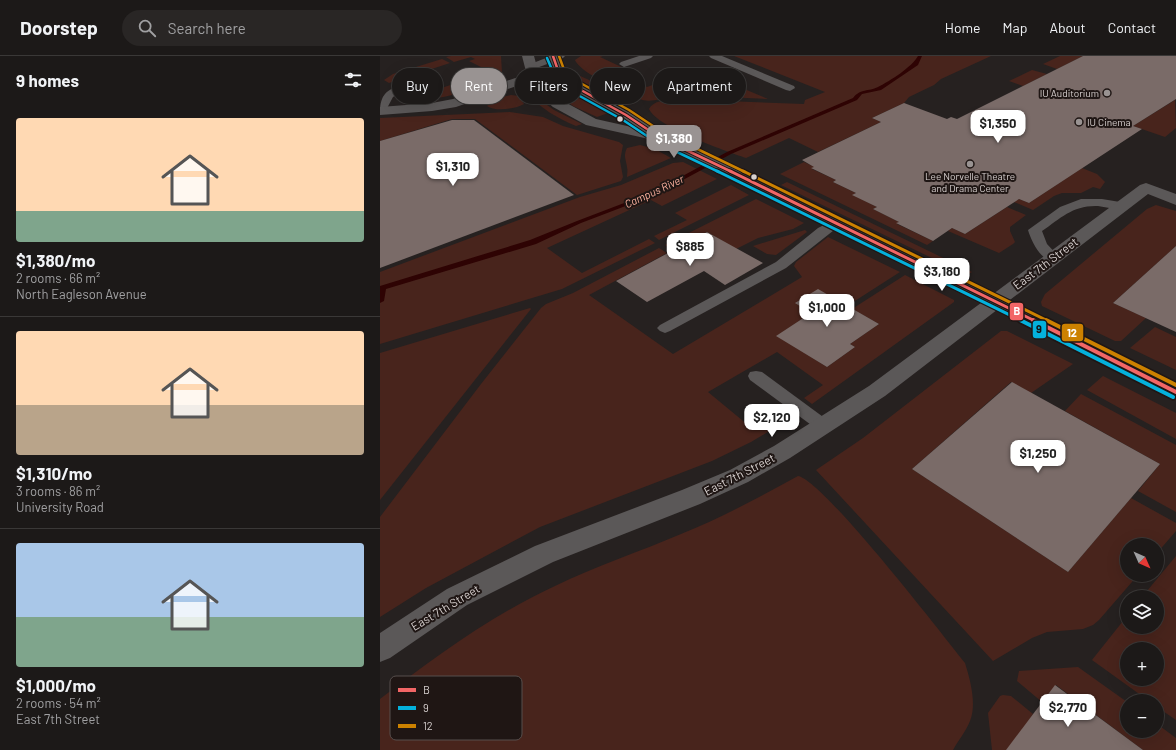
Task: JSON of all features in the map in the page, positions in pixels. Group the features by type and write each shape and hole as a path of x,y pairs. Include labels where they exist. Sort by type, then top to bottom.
{"street":[{"path":"555,57 561,80 626,115 660,137 996,301 1176,392"},
{"path":"380,110 456,104 515,77"},
{"path":"558,104 591,122 660,137"},
{"name":"East 7th Street","path":"380,649 457,597 544,554 691,497 739,476 824,426 877,391 1146,188 1176,200"}],"lane":[{"path":"624,64 648,56"},
{"path":"714,56 790,88"},
{"path":"535,68 555,57"},
{"path":"380,110 389,95 392,93"},
{"path":"1053,258 1037,240 1035,230 1070,206 1106,203 1122,206"},
{"path":"665,328 781,265 823,230 836,223"},
{"path":"756,376 824,426"}],"shaded area":[{"path":"501,56 502,68 483,68 469,61 475,59 471,57 454,62 446,57"},
{"path":"581,56 603,56 600,57 624,68 590,68 590,74 575,60"},
{"path":"734,56 991,56 941,79 934,85 909,97 904,103 872,118 881,122 818,152 789,138 746,158 678,131 665,124 649,109 653,104 746,104 746,102 804,104 805,100 825,92"},
{"path":"1060,56 1083,56 1057,69 1043,64"},
{"path":"442,59 450,63 435,68 413,68"},
{"path":"1032,70 1047,74 1023,86 1009,81"},
{"path":"392,75 392,82 389,83 384,80"},
{"path":"582,77 590,80 590,86 582,82"},
{"path":"451,85 451,95 443,97 443,87"},
{"path":"653,85 653,100 645,100 645,86 647,87"},
{"path":"746,90 768,99 746,98"},
{"path":"507,96 515,96 515,104 524,104 506,109 495,109 487,106 490,104 507,104"},
{"path":"582,96 590,101 590,104 596,104 611,112 597,117 570,104 582,104"},
{"path":"1175,100 1176,128 1165,137 1133,126"},
{"path":"538,104 546,104 582,124 576,126 562,120"},
{"path":"510,112 543,117 563,126 619,142 623,145 620,161 623,177 621,181 577,195 475,119 452,119 380,141 380,118"},
{"path":"640,145 655,149 671,158 627,177 625,155 627,148"},
{"path":"683,162 717,179 662,206 651,200 547,248 582,273 649,239 655,243 562,289 380,344 380,272 580,197 621,185 673,163"},
{"path":"804,162 815,167 812,169 836,180 833,182 856,193 853,195 877,207 873,209 899,222 897,224 933,241 927,245 780,174"},
{"path":"1082,168 1097,174 1105,182 1100,189 1093,187 1081,193 1062,193 1054,196 1033,210 1014,202 1019,199 1029,203"},
{"path":"787,182 972,272 967,275 781,185"},
{"path":"731,185 749,195 659,240 654,236 687,220 675,213"},
{"path":"756,199 804,223 793,229 758,238 736,249 707,232 673,250 665,245"},
{"path":"1156,205 1176,211 1176,246 1113,303 1146,318 1121,341 1115,341 1042,306 1041,302 1045,294 1147,209"},
{"path":"1007,207 1026,215 1010,227 1010,231 1015,242 999,253 948,231 952,228 965,234"},
{"path":"805,230 807,232 776,255 767,254 753,246"},
{"path":"828,237 900,272 847,306 796,303 821,318 814,322 805,317 777,336 827,367 855,347 850,344 879,324 852,309 905,275 954,300 954,302 812,404 804,398 823,385 777,352 708,392 754,430 785,410 793,417 751,442 712,461 540,527 426,588 380,617 380,517 541,308 546,304 573,293 659,248 667,253 589,295 673,354 802,277 794,266 796,262"},
{"path":"530,308 531,309 380,500 380,353"},
{"path":"1155,327 1176,337 1176,370 1130,348"},
{"path":"1001,331 1007,331 1073,364 1031,393 1011,382 912,469 1068,572 1131,498 1176,523 1176,531 1164,545 1164,538 1120,538 1120,582 1132,582 1125,590 1120,590 1120,596 1093,625 1083,629 1047,632 1032,638 993,661 816,470 863,438"},
{"path":"1103,376 1176,413 1176,439 1087,390"},
{"path":"1081,394 1176,445 1176,512 1138,491 1160,464 1065,411"},
{"path":"798,476 811,484 856,529 909,592 965,663 969,676 973,699 972,714 970,721 953,750 380,750 380,699 390,692 390,740 522,740 522,676 411,676 486,623 532,597 586,572 711,521"},
{"path":"1176,556 1176,720 1164,712 1164,694 1139,694 1128,686 1164,686 1164,642 1120,642 1120,680 1092,660 1120,625 1120,634 1164,634 1164,590 1148,590 1154,582 1164,582 1164,570"},
{"path":"1078,667 1120,697 1120,733 1056,685 1042,702 1017,681 1019,671"},
{"path":"1000,696 1011,696 1033,714 1010,750 992,750 988,713"},
{"path":"1164,729 1176,738 1176,750 1143,750 1127,738 1164,738"}],"building":[{"path":"1083,56 1176,56 1176,99 1133,126 1142,129 1029,203 1019,199 965,234 952,228 933,241 896,223 899,222 873,209 877,207 852,195 856,193 833,182 836,180 811,168 814,167 802,160 881,122 872,118 904,103 947,119 951,117 957,119"},
{"path":"452,120 474,120 574,195 380,268 380,141"},
{"path":"707,232 763,263 725,285 704,271 647,302 616,281"},
{"path":"1176,246 1176,332 1113,303"},
{"path":"818,289 879,324 850,344 855,347 827,367 776,336 811,313 795,303"},
{"path":"1012,382 1160,464 1068,572 912,469"},
{"path":"1055,685 1120,733 1120,738 1127,738 1143,750 1006,750"}],"waterway":[{"name":"Campus River","path":"380,301 382,288 533,242 579,222 655,193 729,153 855,99 860,93 879,89 916,64 920,56"}],"transit line":[{"name":"B","path":"553,56 561,79 626,115 659,137 996,301 1176,392"},
{"name":"12","path":"559,56 566,75 629,110 662,132 999,296 1176,385"},
{"name":"9","path":"547,58 558,84 623,120 656,142 993,306 1173,397"}],"place":[{"name":"IU Auditorium","path":"1107,93"},
{"name":"IU Cinema","path":"1079,122"},
{"name":"Lee Norvelle Theatre and Drama Center","path":"970,164"}]}
